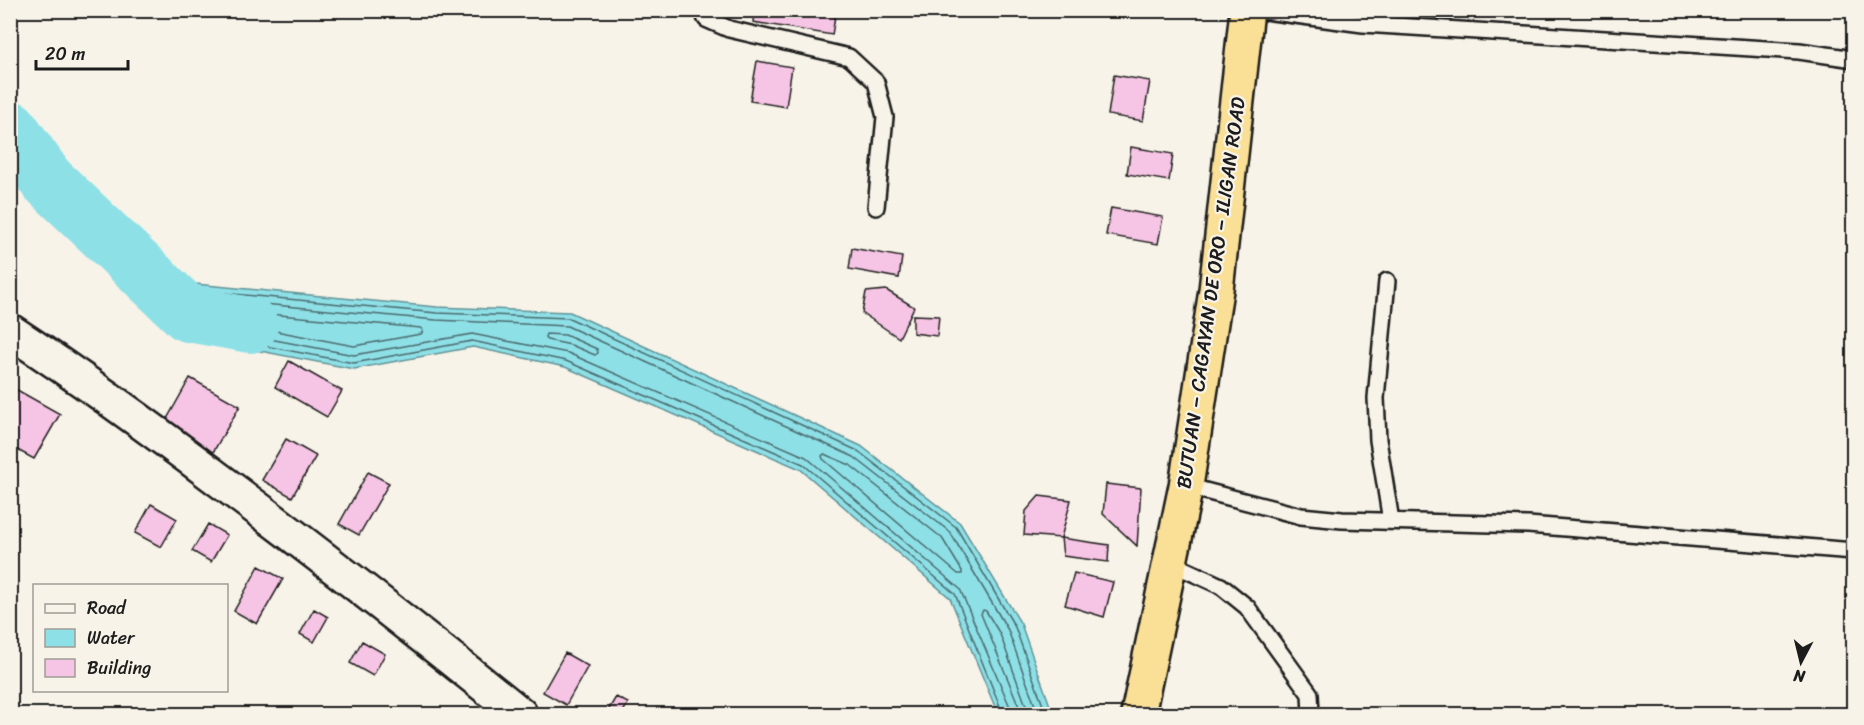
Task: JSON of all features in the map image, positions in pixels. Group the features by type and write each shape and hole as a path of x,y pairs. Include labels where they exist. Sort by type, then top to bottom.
{"highway":[{"name":"BUTUAN – CAGAYAN DE ORO – ILIGAN ROAD","path":"1138,714 1186,486 1216,290 1247,10"}],"street":[{"path":"10,331 156,433 326,559 520,714"}],"lane":[{"path":"702,10 706,19 729,29 849,57 876,82 885,117 876,207"},
{"path":"1257,10 1363,24 1799,51 1854,59"},
{"path":"1387,281 1376,398 1378,440 1391,521"},
{"path":"1186,486 1301,516 1342,520 1527,525 1854,551"},
{"path":"1171,562 1221,586 1246,607 1310,694 1311,714"}],"water":[{"path":"185,283 437,307 570,312 861,446 960,523 1021,624 1053,714 998,714 950,598 800,469 565,367 473,347 354,369 172,334"}],"building":[{"path":"754,10 836,10 832,35 753,22"},
{"path":"757,61 792,67 786,107 750,101"},
{"path":"1114,75 1150,81 1143,121 1108,115"},
{"path":"1131,147 1173,154 1169,181 1127,174"},
{"path":"1111,208 1163,217 1158,244 1106,235"},
{"path":"852,248 902,257 899,278 849,269"},
{"path":"886,290 914,307 899,338 862,313 866,292"},
{"path":"913,315 939,316 937,336 913,333"},
{"path":"289,361 342,391 327,417 275,387"},
{"path":"190,378 240,406 212,454 163,426"},
{"path":"10,386 60,414 34,459 10,446"},
{"path":"286,439 316,456 292,497 262,480"},
{"path":"368,472 389,483 359,535 339,524"},
{"path":"1106,484 1141,488 1137,546 1103,514"},
{"path":"1039,496 1071,500 1061,538 1024,535 1026,511"},
{"path":"151,504 177,519 161,547 135,533"},
{"path":"208,524 227,535 211,562 192,551"},
{"path":"1061,538 1109,545 1108,562 1063,556"},
{"path":"259,566 283,579 257,624 234,611"},
{"path":"1074,573 1113,582 1104,617 1065,605"},
{"path":"314,609 328,617 314,642 300,634"},
{"path":"362,641 385,654 373,676 350,663"},
{"path":"565,653 588,666 566,705 543,692"},
{"path":"616,697 628,703 622,714 606,714"}],"waterway":[{"path":"10,128 46,179 188,314 250,325"}]}
